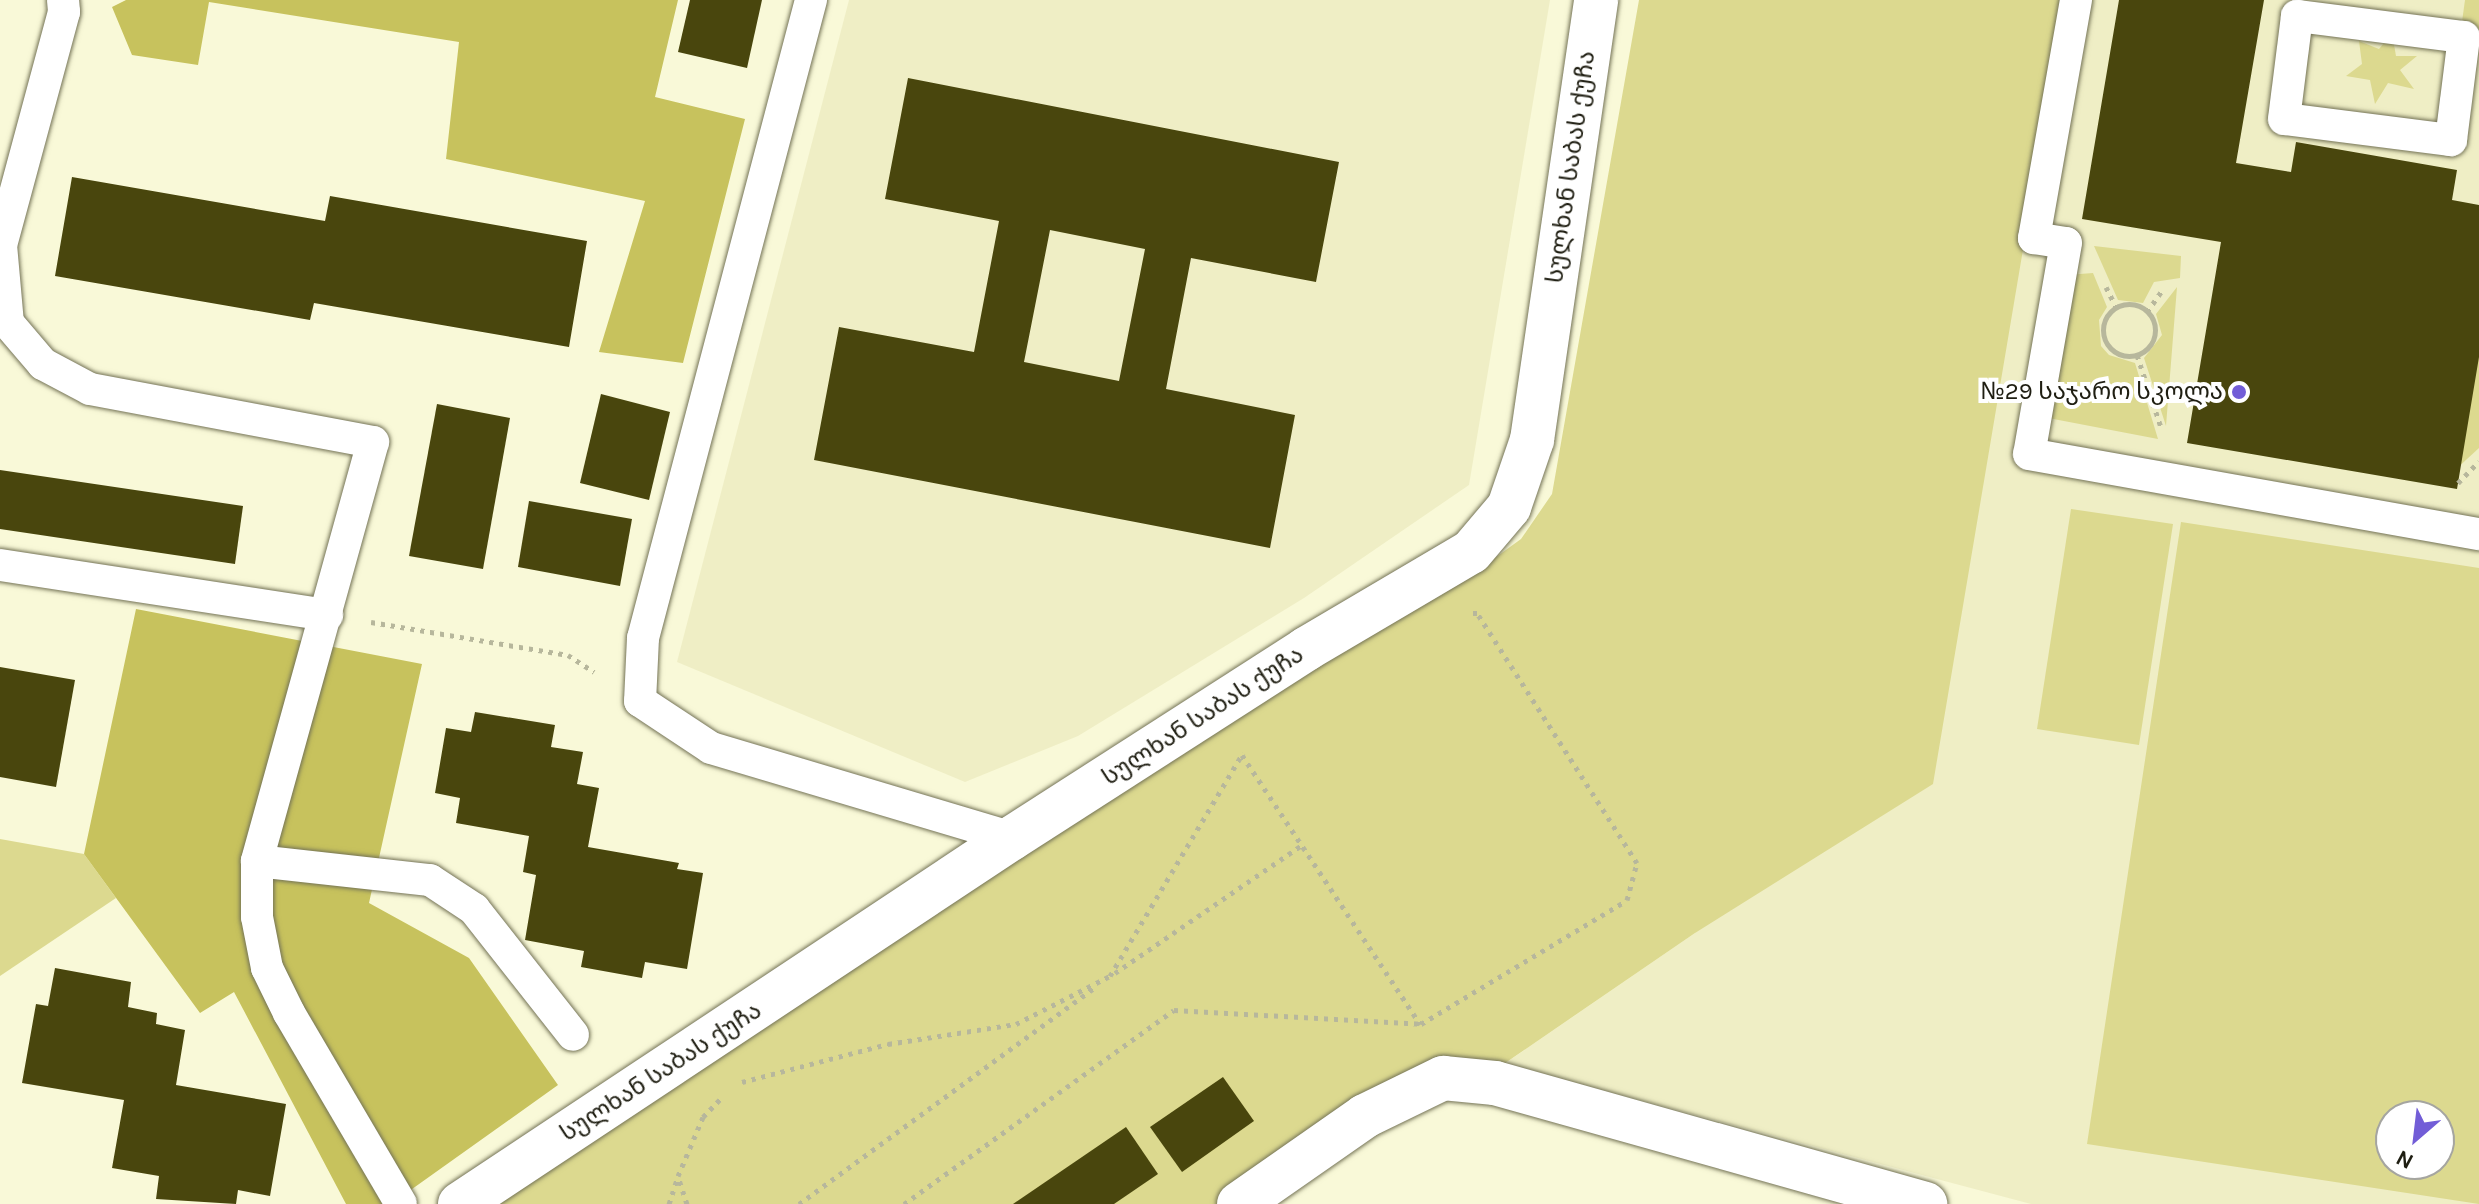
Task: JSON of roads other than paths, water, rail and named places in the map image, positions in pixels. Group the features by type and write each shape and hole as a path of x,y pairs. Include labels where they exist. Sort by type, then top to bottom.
{"street":[{"name":"სულხან საბას ქუჩა","path":"460,1204 1012,838 1306,649 1471,552 1509,507 1532,440 1596,0"},
{"path":"1239,1204 1365,1116 1443,1078 1495,1083 1925,1204"}],"lane":[{"path":"63,0 64,12 0,244 8,323 43,364 90,389 373,442 257,861 257,917 267,968 401,1204"},
{"path":"811,0 643,638 640,701 711,748 1012,838"},
{"path":"2076,0 2034,238 2066,243 2029,454 2479,534"},
{"path":"2369,12 2464,37 2451,140 2284,119 2297,16 2369,12"},
{"path":"0,565 327,615"},
{"path":"257,861 430,880 474,909 573,1035"}],"place":[{"name":"№29 საჯარო სკოლა","path":"2239,392"}]}
